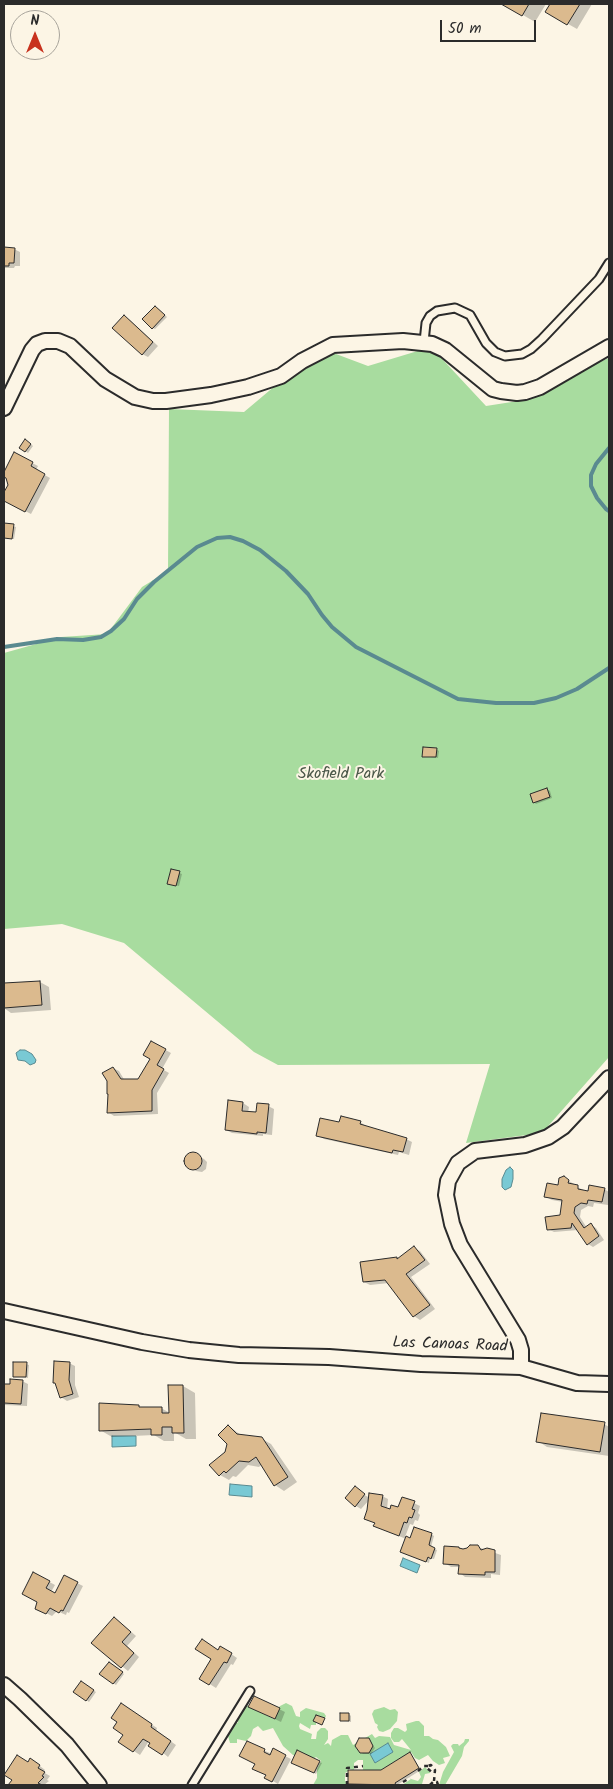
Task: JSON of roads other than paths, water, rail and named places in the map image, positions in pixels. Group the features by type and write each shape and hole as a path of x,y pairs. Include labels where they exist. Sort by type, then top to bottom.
{"street":[{"path":"4,408 32,350 37,344 45,341 58,341 70,346 105,380 135,397 153,401 211,395 248,387 281,376 302,361 333,345 403,341 424,342 445,350 493,389 501,392 517,393 540,386 609,347"},
{"name":"Las Canoas Road","path":"4,1311 124,1338 189,1350 240,1355 329,1357 421,1364 521,1367 521,1350 518,1340 460,1245 452,1224 446,1195 448,1181 458,1163 475,1151 525,1144 548,1137 563,1127 609,1078"},
{"path":"521,1367 577,1383 609,1384"},
{"path":"4,1685 66,1745 99,1785"}],"lane":[{"path":"424,342 426,323 430,316 437,311 454,308 470,315 486,343 496,352 505,356 522,354 532,349 542,339 599,279 609,263"},
{"path":"192,1785 250,1691"}],"water":[{"path":"20,1050 25,1050 32,1054 36,1060 35,1063 30,1065 25,1061 18,1060 16,1053"},
{"path":"510,1167 513,1170 513,1179 511,1187 505,1190 502,1187 502,1179 506,1170"},
{"path":"112,1436 136,1436 136,1446 112,1447"},
{"path":"230,1484 252,1486 252,1497 229,1495"},
{"path":"403,1558 420,1565 417,1573 400,1566"},
{"path":"388,1743 393,1752 375,1763 370,1754"}],"waterway":[{"path":"609,448 596,464 591,475 591,486 597,498 609,511"},
{"path":"4,647 57,639 83,640 101,637 124,619 137,599 154,582 197,547 217,538 230,537 260,550 286,571 308,594 332,627 356,647 458,699 496,703 534,703 556,698 577,689 609,668"}],"park label":[{"name":"Skofield Park","path":"341,775"}]}
